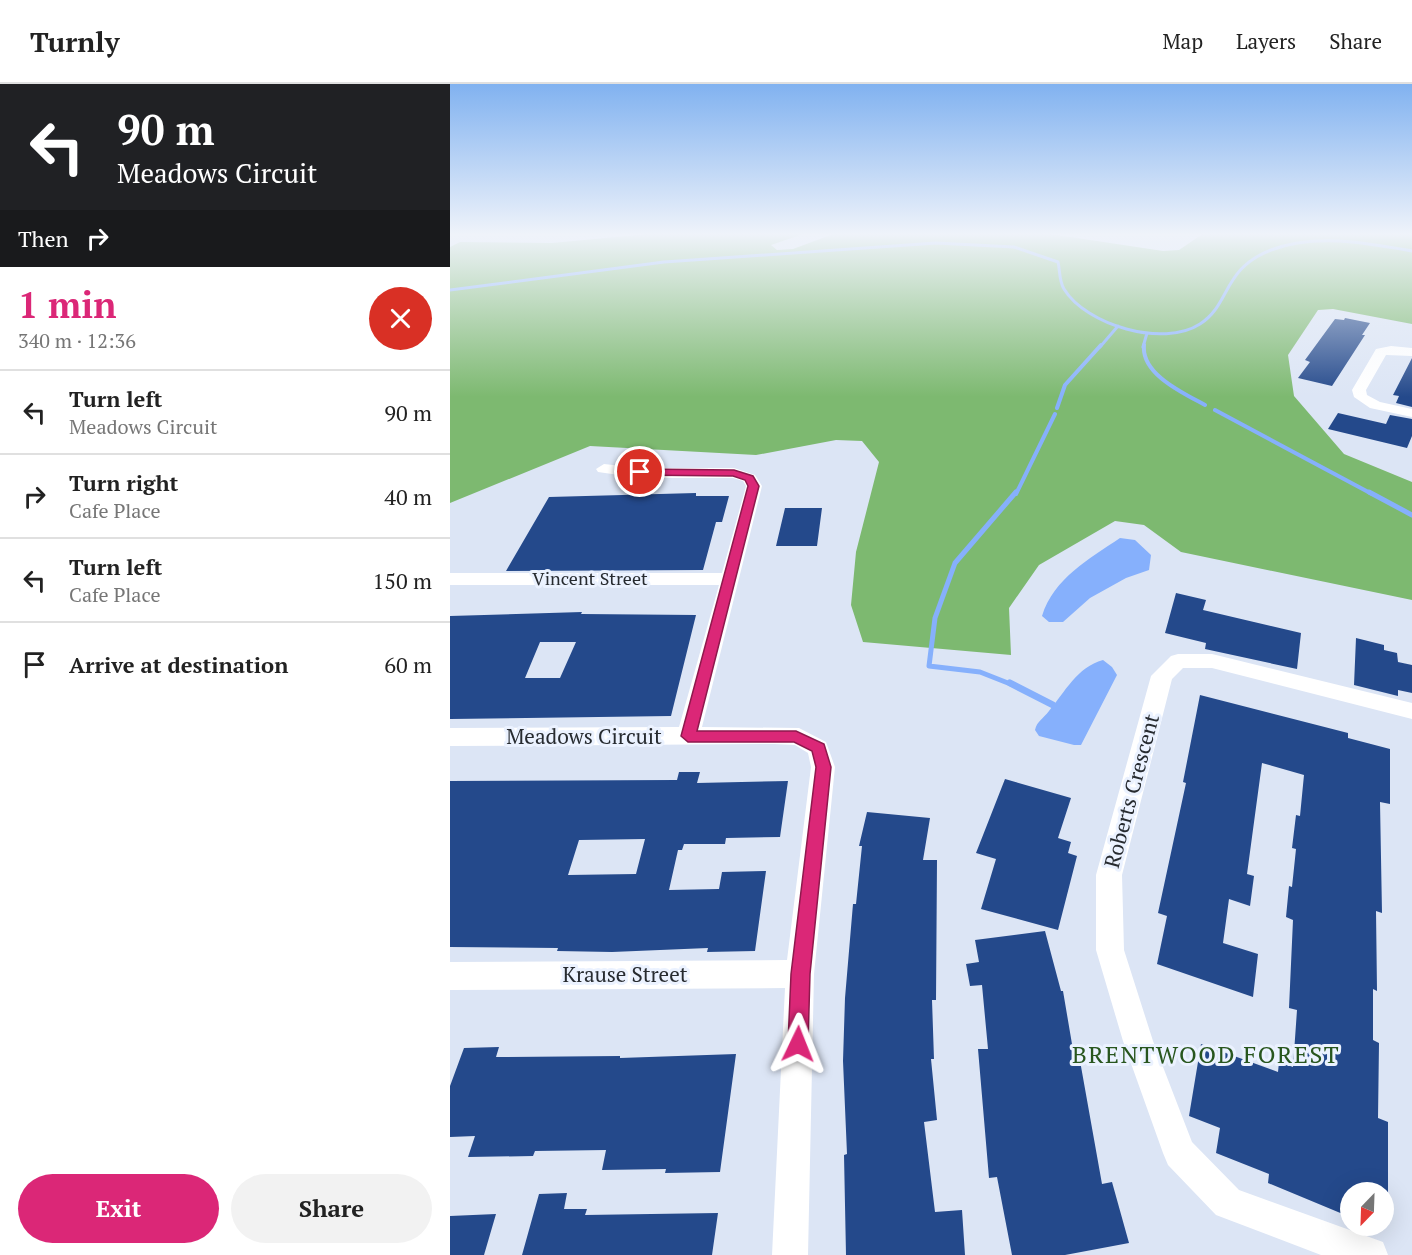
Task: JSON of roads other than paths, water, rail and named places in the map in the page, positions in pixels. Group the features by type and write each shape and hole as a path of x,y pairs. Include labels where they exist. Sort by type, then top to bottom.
{"street":[{"path":"1412,352 1391,350 1381,352 1359,390 1361,397 1375,405 1412,413"},
{"path":"604,469 640,472 734,473 749,478 754,486 688,736"},
{"name":"Vincent Street","path":"450,579 729,579"},
{"name":"Roberts Crescent","path":"1370,1255 1228,1203 1180,1154 1138,1041 1110,951 1109,875 1162,676 1178,661 1212,661 1412,711"},
{"name":"Meadows Circuit","path":"450,737 796,737 818,748 823,767 801,974 790,1255"},
{"name":"Krause Street","path":"450,976 801,974"}],"water":[{"path":"1120,538 1135,540 1151,555 1149,570 1126,578 1090,598 1063,622 1049,622 1042,616 1055,591 1064,580 1085,562"},
{"path":"1103,660 1112,667 1117,675 1081,745 1039,736 1035,730 1037,724 1072,681 1086,668"}],"waterway":[{"path":"450,290 468,288"},
{"path":"1063,288 1075,302 1089,313 1118,326"},
{"path":"1147,333 1166,334 1184,331 1200,324 1217,307 1228,288"},
{"path":"1100,347 1118,326"},
{"path":"1118,326 1147,333"},
{"path":"1143,347 1147,333"},
{"path":"1057,408 1065,385 1101,345"},
{"path":"1144,345 1149,365 1156,374 1205,405"},
{"path":"1215,410 1372,494"},
{"path":"1016,494 1055,414"},
{"path":"1013,685 980,672 929,666 935,618 955,563 1016,492"},
{"path":"1369,492 1412,515"},
{"path":"1010,683 1053,705"}],"district":[{"name":"BRENTWOOD FOREST","path":"1206,1055"}]}
